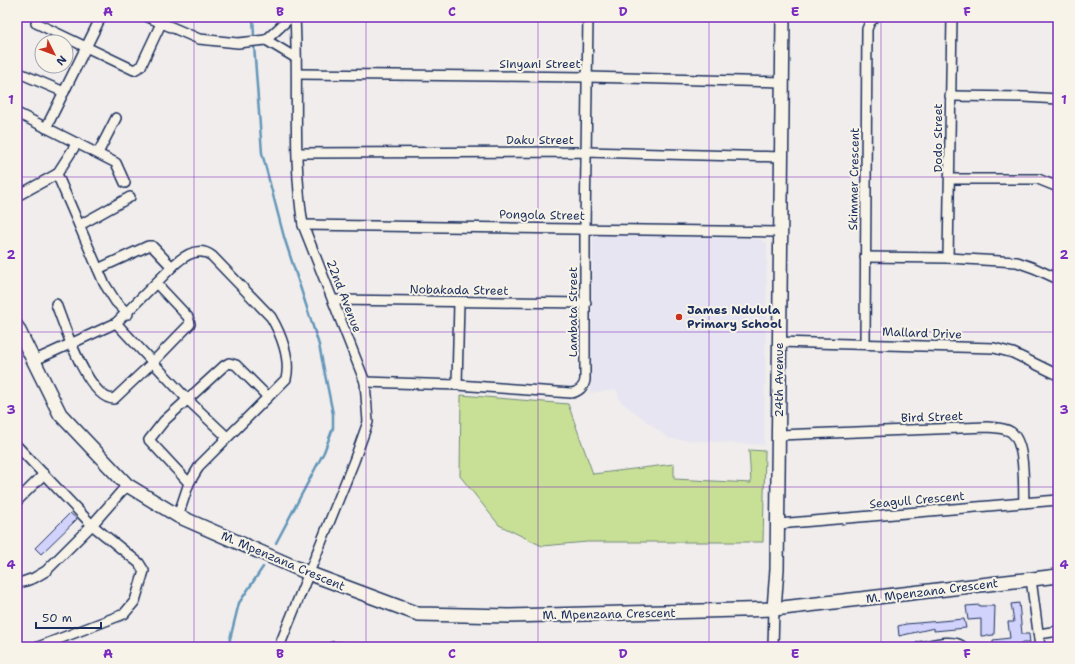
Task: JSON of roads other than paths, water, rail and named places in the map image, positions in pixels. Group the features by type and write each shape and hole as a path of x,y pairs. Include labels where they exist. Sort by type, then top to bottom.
{"main road":[{"name":"24th Avenue","path":"774,609 778,524 778,342 781,232 783,17"},
{"name":"M. Mpenzana Crescent","path":"17,326 60,414 126,484 178,516 308,573 418,614 509,616 774,609 1058,576"}],"street":[{"path":"38,17 36,23 85,48 134,70 141,66 162,20"},
{"path":"46,128 101,17"},
{"path":"148,17 162,20 198,39 238,43 266,40 291,17"},
{"name":"22nd Avenue","path":"279,647 364,437 368,422 365,382 303,225 300,208 295,17"},
{"name":"Lambata Street","path":"365,382 457,385 571,393 578,391 585,380 585,228 588,17"},
{"name":"Skimmer Crescent","path":"865,343 867,29 870,22 875,17"},
{"name":"Dodo Street","path":"948,258 952,17"},
{"path":"266,40 296,58"},
{"path":"17,72 64,92"},
{"name":"Sinyani Street","path":"297,74 588,77 782,82"},
{"path":"950,96 1024,96 1058,99"},
{"path":"17,114 116,163 125,183"},
{"path":"98,153 116,118"},
{"path":"17,196 58,174 77,143"},
{"name":"Daku Street","path":"298,153 586,152 782,157"},
{"path":"58,174 98,269 111,295 128,314"},
{"path":"950,179 1038,179 1058,187"},
{"path":"80,225 130,197"},
{"name":"Pongola Street","path":"303,225 781,232"},
{"path":"98,269 148,246 152,246 172,267"},
{"path":"33,361 71,345 116,323 128,314 172,267 191,253 201,252 209,254 271,317 281,338 287,375 283,382 200,465 189,483 178,516"},
{"path":"865,258 948,258 1017,262 1058,279"},
{"path":"56,304 71,345 91,382 112,399 116,398 152,363 188,326 190,322 188,317 156,283"},
{"name":"Nobakada Street","path":"333,300 586,303"},
{"path":"457,385 459,302"},
{"path":"116,323 188,400 227,437"},
{"name":"Mallard Drive","path":"778,342 865,343 994,348 1013,353 1058,375"},
{"path":"189,483 152,445 149,439 164,421 229,363 236,366 268,397"},
{"name":"Bird Street","path":"779,435 987,427 1002,428 1012,433 1018,440 1021,449 1024,503"},
{"path":"17,446 92,525 143,566 144,577 135,601 124,614 38,647"},
{"path":"17,500 44,474"},
{"path":"17,584 34,578 46,571 92,525 126,484"},
{"name":"Seagull Crescent","path":"778,524 1058,500"},
{"path":"1031,579 1040,647"},
{"name":"24th Avenue","path":"773,647 774,609"},
{"path":"1039,634 1058,631"},
{"path":"920,647 950,643 958,643 963,647"},
{"path":"333,647 340,647"}],"waterway":[{"path":"253,17 254,36"},
{"path":"254,45 262,153 284,237 319,345 333,414 333,428 324,452 276,543"},
{"path":"228,647 239,603 263,567"}],"place":[{"name":"James Ndulula Primary School","path":"679,317"}]}
